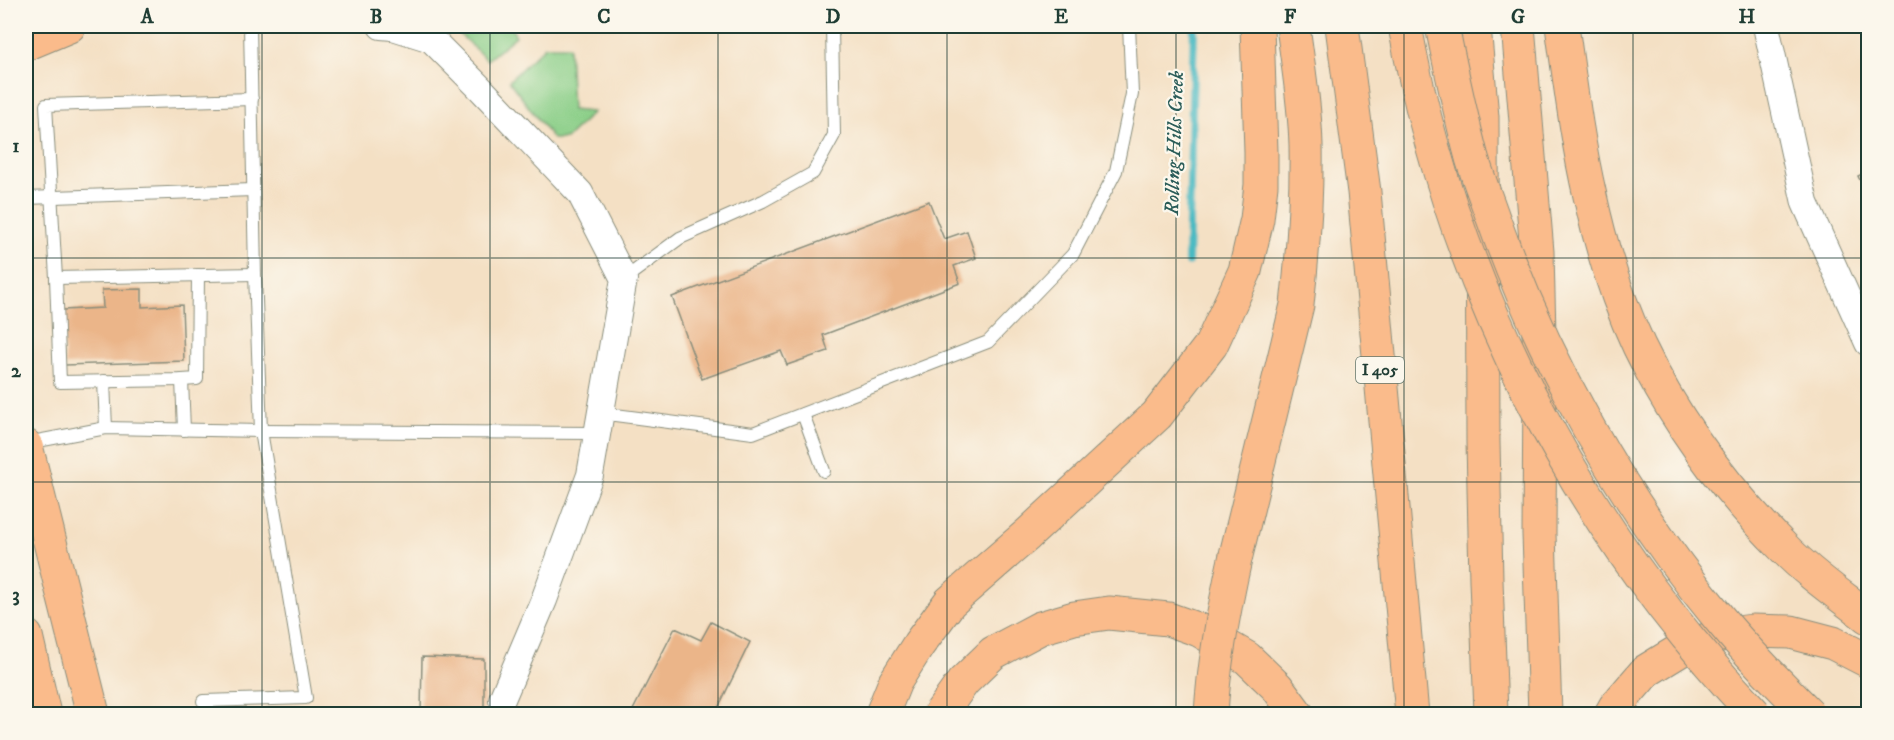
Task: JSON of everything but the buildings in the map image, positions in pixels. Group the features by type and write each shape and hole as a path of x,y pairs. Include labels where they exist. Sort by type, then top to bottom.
{"main road":[{"path":"26,44 69,26"},
{"path":"882,714 894,682 918,644 950,602 1027,535 1157,415 1210,345 1245,271 1257,219 1261,185 1261,152 1257,26"},
{"path":"1211,714 1213,676 1236,555 1297,305 1306,198 1306,142 1293,26"},
{"name":"I 405","path":"1342,26 1364,192 1412,714"},
{"path":"1405,26 1431,144 1449,203 1506,344 1554,444 1606,528 1662,605 1715,672 1755,714"},
{"path":"1442,26 1453,84 1473,160 1525,302 1558,371 1617,475 1662,544 1719,619 1809,714"},
{"path":"1474,26 1482,117 1483,442 1491,714"},
{"path":"1518,26 1537,252 1540,376 1539,534 1545,714"},
{"path":"1562,26 1589,195 1619,298 1639,346 1691,435 1720,476 1747,508 1785,550 1869,617"},
{"path":"26,444 93,714"},
{"path":"940,714 963,682 993,653 1040,628 1074,618 1109,613 1168,619 1198,630 1246,658 1276,687 1297,714"},
{"path":"1611,714 1646,671 1682,650 1720,635 1753,631 1791,632 1833,643 1869,660"},
{"path":"26,636 44,714"}],"street":[{"path":"381,26 393,27 431,39 480,88 580,193 624,279 590,475 544,600 502,699"},
{"path":"1766,26 1805,203 1869,343"}],"lane":[{"path":"203,701 306,698 261,431 250,26"},
{"path":"624,279 680,238 763,201 813,173 834,135 832,26"},
{"path":"26,444 106,428 261,431 599,423 753,433 988,342 1073,254 1116,171 1132,94 1130,26"},
{"path":"198,275 197,380 60,382 46,105 252,99"},
{"path":"26,198 253,190"},
{"path":"56,278 255,274"},
{"path":"182,380 184,430"},
{"path":"104,381 106,428"},
{"path":"803,414 824,471"}],"green space":[{"path":"451,26 510,26 516,36 487,60"},
{"path":"545,46 569,46 572,110 593,112 566,139 553,139 509,81"}],"waterway":[{"name":"Rolling Hills Creek","path":"1188,262 1194,26"}]}
